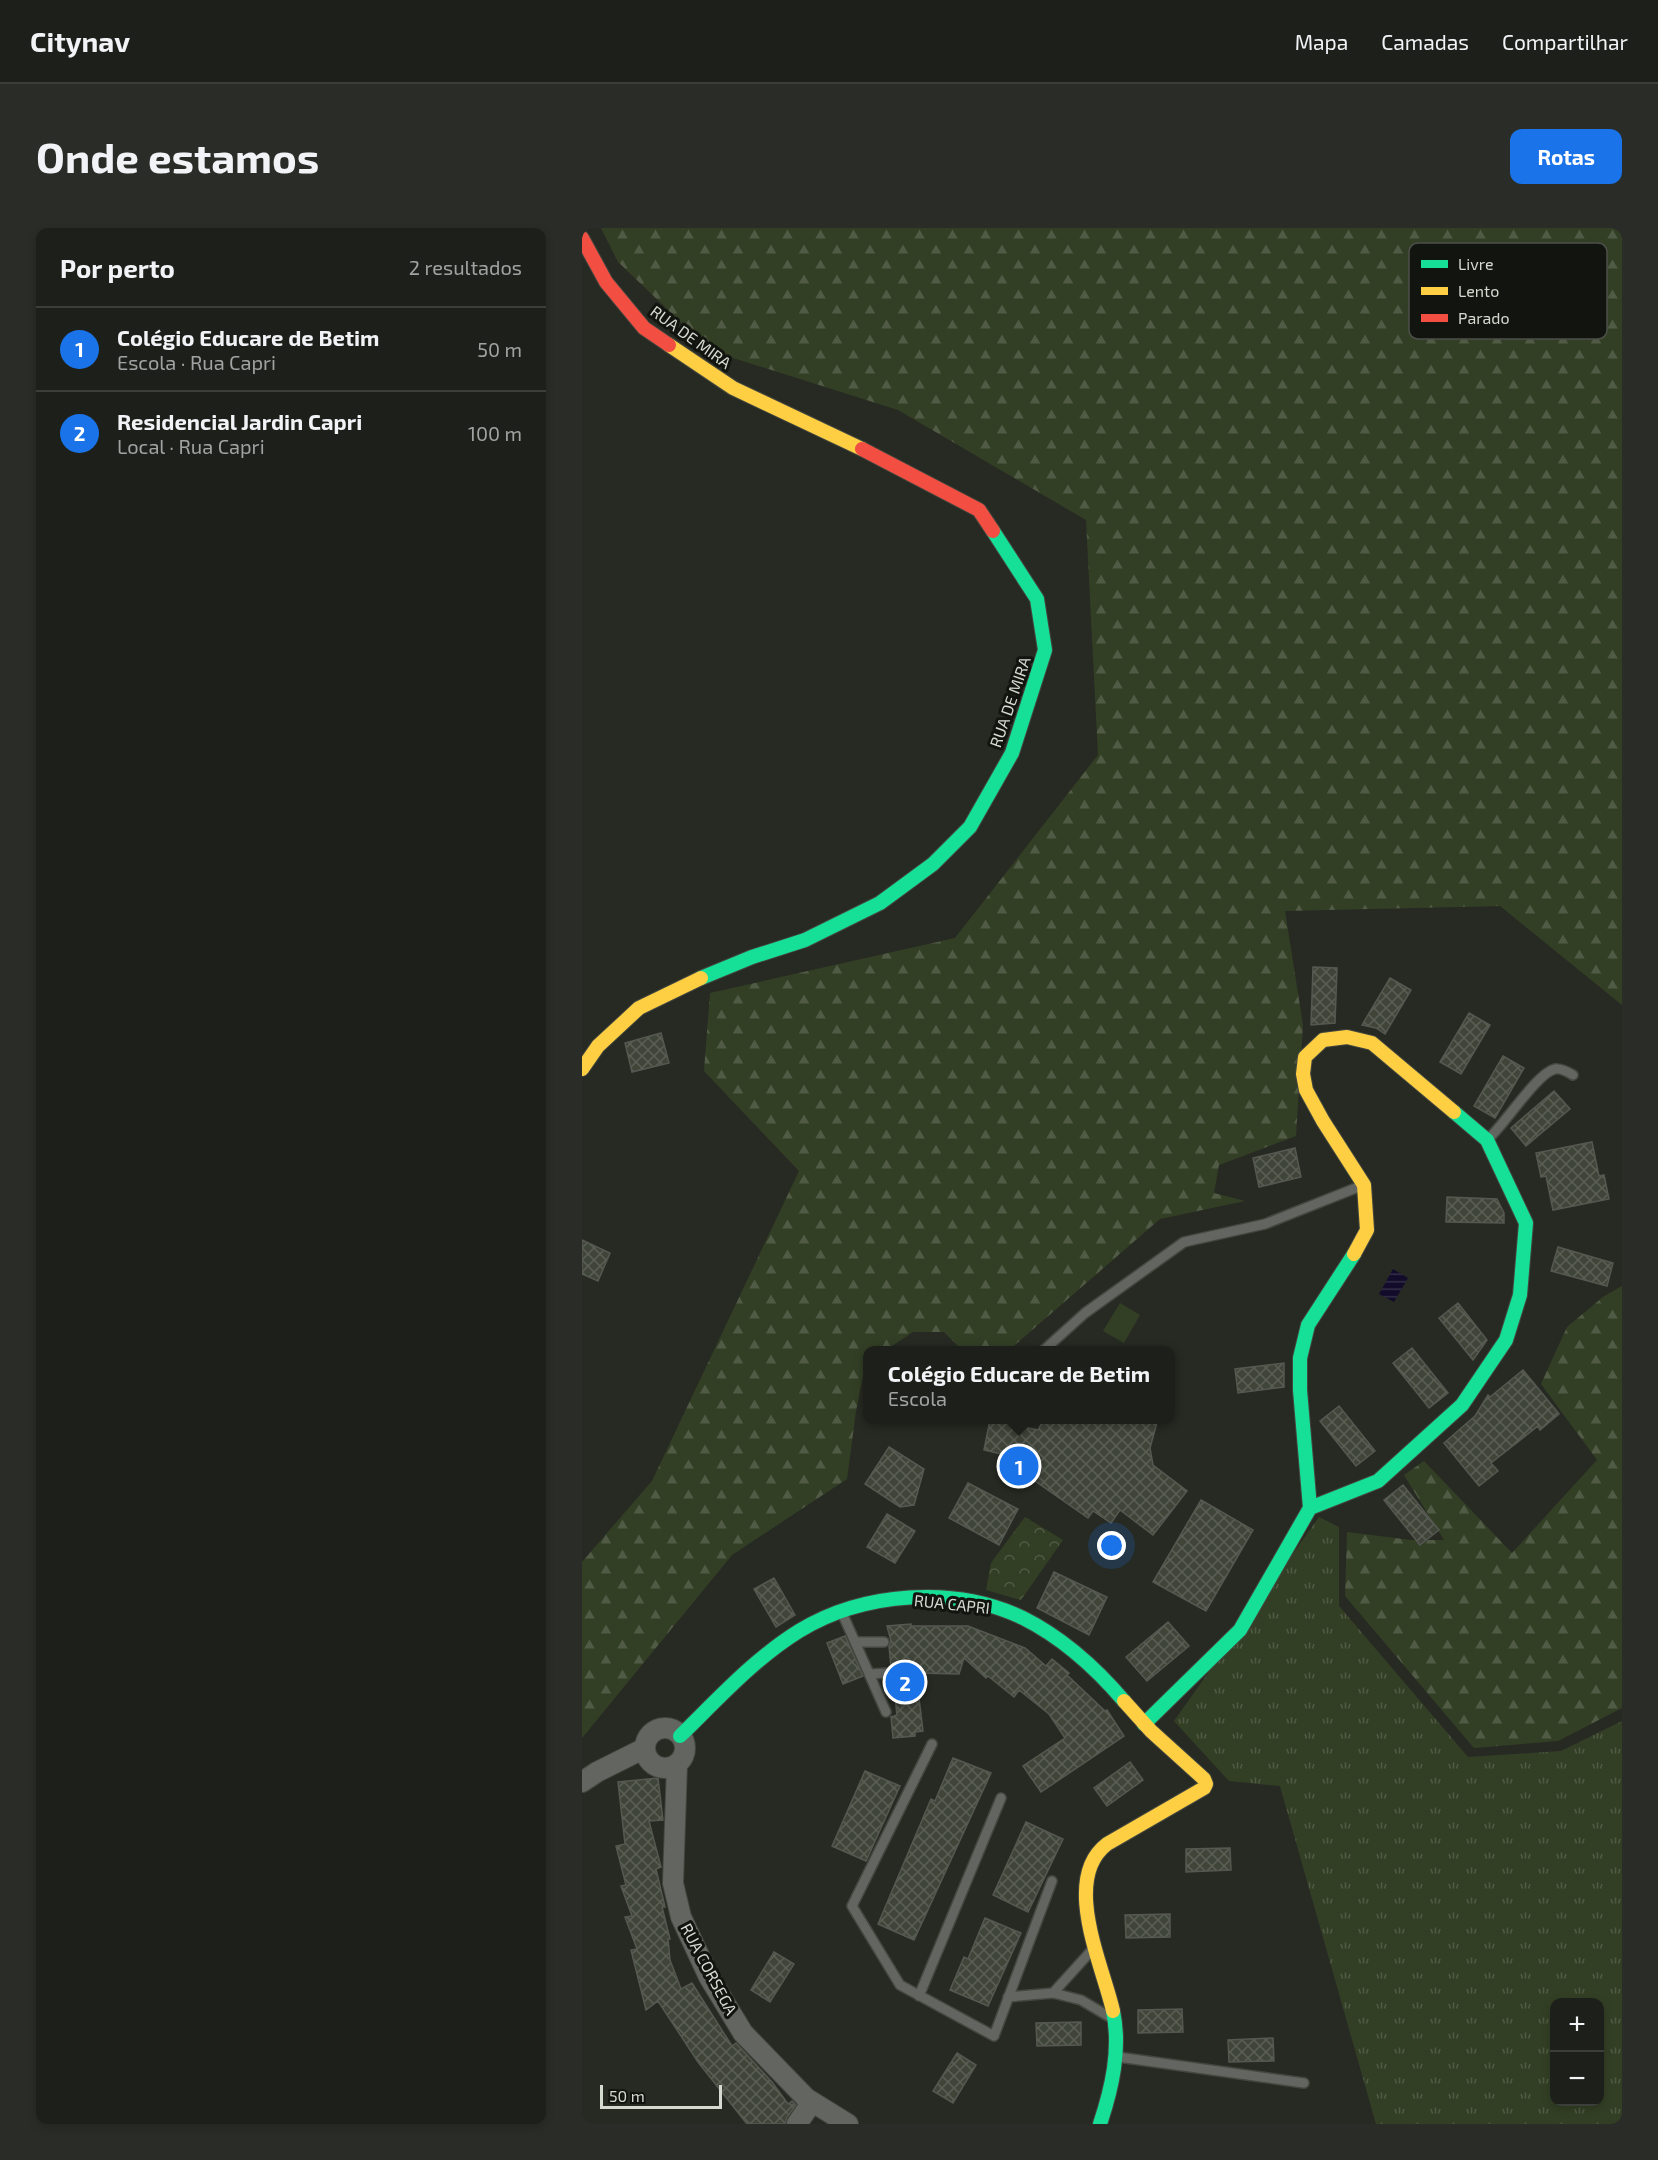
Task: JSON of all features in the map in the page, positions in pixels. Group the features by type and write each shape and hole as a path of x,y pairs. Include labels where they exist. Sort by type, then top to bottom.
{"street":[{"name":"RUA DE MIRA","path":"582,1069 598,1046 639,1008 691,982 752,957 805,940 880,903 933,864 970,827 1012,753 1045,650 1037,599 980,510 890,462 733,388 644,328 606,282 583,244"},
{"path":"1144,1724 1240,1630 1310,1508 1300,1390 1300,1358 1308,1325 1348,1266 1367,1230 1364,1185 1323,1121 1306,1090 1302,1074 1305,1057 1323,1040 1347,1037 1372,1043 1487,1140 1526,1223 1520,1295 1506,1340 1462,1405 1378,1481 1310,1508"},
{"name":"RUA CAPRI","path":"680,1736 774,1648 801,1629 842,1613 892,1599 933,1598 975,1603 1000,1609 1022,1618 1054,1636 1085,1660 1144,1724 1204,1779 1206,1784 1204,1788 1102,1848 1091,1865 1086,1886 1088,1914 1096,1946"},
{"path":"667,1729 680,1736 685,1747 684,1754 677,1764 665,1768 655,1766 649,1761 645,1748 650,1735 667,1729"},
{"path":"582,1782 645,1748"},
{"name":"RUA CORSEGA","path":"677,1764 673,1883 681,1917 709,1977 743,2033 812,2102 848,2124"},
{"path":"1096,1946 1115,2021 1116,2056 1110,2097 1100,2124"},
{"path":"797,2124 812,2102"}],"lane":[{"path":"1487,1140 1538,1080 1553,1069 1573,1075"},
{"path":"1048,1346 1085,1313 1184,1242 1265,1224 1364,1185"},
{"path":"842,1613 886,1712"},
{"path":"855,1642 884,1642"},
{"path":"871,1674 888,1672"},
{"path":"932,1744 852,1906 900,1985 994,2036 1052,1881"},
{"path":"919,1996 1001,1798"},
{"path":"1053,1993 1096,1946"},
{"path":"1008,1997 1053,1993 1081,2000 1115,2021"},
{"path":"1116,2056 1304,2083"}],"green space":[{"path":"601,228 1622,228 1622,1005 1500,906 1285,911 1303,1025 1296,1136 1219,1165 1214,1193 1245,1201 1160,1219 1014,1346 958,1346 944,1332 913,1332 892,1346 863,1346 863,1376 847,1479 732,1555 582,1738 582,1562 652,1481 799,1171 704,1071 710,993 955,938 1098,755 1086,520 898,410 711,351 618,262"},
{"path":"1622,1286 1622,1708 1558,1741 1474,1748 1345,1596 1347,1532 1411,1540 1444,1540 1404,1475 1424,1461 1512,1553 1597,1460 1541,1384 1567,1327 1603,1297"},
{"path":"1120,1303 1140,1315 1124,1343 1103,1331"},
{"path":"1025,1517 1063,1540 1021,1600 986,1590 991,1563"},
{"path":"1319,1517 1339,1527 1339,1606 1468,1757 1561,1751 1622,1721 1622,2124 1376,2124 1280,1786 1229,1781 1174,1721"}],"shaded area":[{"path":"1393,1269 1408,1278 1394,1302 1379,1294"}],"building":[{"path":"1313,967 1337,968 1335,1023 1311,1025"},
{"path":"1390,978 1411,990 1385,1034 1376,1028 1362,1025"},
{"path":"1469,1013 1490,1025 1461,1074 1440,1062"},
{"path":"661,1033 669,1063 632,1072 625,1043"},
{"path":"1503,1056 1524,1068 1495,1118 1474,1106"},
{"path":"1554,1091 1570,1109 1526,1146 1511,1128"},
{"path":"1592,1142 1599,1176 1604,1175 1609,1199 1553,1210 1546,1176 1541,1177 1536,1153"},
{"path":"1295,1148 1301,1177 1259,1187 1253,1158"},
{"path":"1447,1197 1497,1199 1504,1213 1504,1223 1446,1222"},
{"path":"582,1240 610,1253 598,1281 582,1274"},
{"path":"1558,1247 1613,1263 1607,1286 1551,1271"},
{"path":"1458,1303 1487,1340 1473,1360 1439,1318"},
{"path":"1412,1348 1448,1393 1429,1408 1393,1363"},
{"path":"1284,1363 1284,1387 1238,1393 1235,1369"},
{"path":"1523,1370 1559,1414 1540,1430 1538,1426 1491,1463 1498,1471 1479,1486 1444,1443 1475,1416 1488,1395 1490,1397"},
{"path":"1339,1406 1375,1451 1356,1466 1320,1421"},
{"path":"989,1424 1009,1424 1038,1430 1041,1424 1157,1424 1150,1448 1153,1465 1187,1491 1153,1535 1120,1510 1111,1523 1093,1511 1088,1518 1028,1476 1026,1460 984,1450"},
{"path":"889,1447 924,1469 914,1505 900,1507 865,1484"},
{"path":"968,1483 1018,1509 999,1545 949,1518"},
{"path":"1403,1485 1439,1530 1420,1545 1384,1500"},
{"path":"1201,1500 1253,1530 1206,1611 1153,1582"},
{"path":"887,1514 915,1531 895,1563 867,1547"},
{"path":"1054,1572 1107,1597 1089,1635 1037,1608"},
{"path":"774,1578 795,1615 776,1627 754,1589"},
{"path":"1168,1622 1189,1646 1147,1681 1126,1657"},
{"path":"911,1624 911,1626 968,1626 1025,1648 1046,1666 1052,1659 1069,1673 1067,1675 1105,1711 1107,1710 1124,1736 1041,1792 1023,1766 1065,1738 1049,1714 1019,1690 1014,1697 988,1676 986,1678 964,1658 959,1674 916,1673 923,1731 915,1732 915,1736 893,1738 891,1717 897,1715 893,1678 895,1672 891,1667 889,1646 891,1641 887,1626"},
{"path":"845,1636 863,1676 843,1684 827,1643"},
{"path":"953,1758 991,1773 914,1940 878,1924 931,1799 935,1801"},
{"path":"1130,1762 1143,1780 1107,1806 1094,1788"},
{"path":"865,1771 900,1786 866,1861 832,1846"},
{"path":"658,1778 663,1820 649,1821 661,1867 656,1869 670,1939 668,1939 670,1960 681,1989 692,1983 732,2046 736,2043 772,2082 788,2104 792,2101 796,2105 785,2124 747,2124 698,2062 658,2001 646,2010 631,1950 637,1949 625,1917 632,1916 621,1886 626,1885 616,1846 625,1844 618,1782"},
{"path":"1026,1822 1063,1839 1028,1912 993,1895"},
{"path":"1230,1848 1231,1870 1186,1872 1186,1849"},
{"path":"1170,1914 1170,1937 1126,1938 1125,1915"},
{"path":"985,1918 1021,1933 988,2006 950,1990 964,1957 968,1959"},
{"path":"774,1952 794,1964 770,2002 751,1990"},
{"path":"1182,2009 1183,2032 1138,2033 1138,2010"},
{"path":"1081,2022 1081,2045 1037,2046 1036,2023"},
{"path":"1273,2038 1274,2061 1229,2062 1228,2040"},
{"path":"957,2053 976,2065 953,2103 933,2091"}],"traffic: fast":[{"path":"701,978 752,957 805,940 880,903 933,864 970,827 1012,753 1045,650 1037,599 993,531"},
{"path":"1310,1508 1378,1481 1462,1405 1506,1340 1520,1295 1526,1223 1487,1140 1454,1112"},
{"path":"1144,1724 1240,1630 1310,1508 1300,1390 1300,1358 1308,1325 1354,1254"},
{"path":"680,1736 752,1667 799,1631 851,1608 880,1601 910,1598 939,1597 968,1601 996,1607 1023,1618 1078,1654 1124,1701"},
{"path":"1100,2124 1116,2054 1113,2011"}],"traffic: slow":[{"path":"669,345 733,388 862,449"},
{"path":"582,1069 598,1046 639,1008 701,978"},
{"path":"1354,1254 1367,1230 1364,1185 1306,1090 1303,1074 1305,1057 1323,1040 1347,1037 1372,1043 1454,1112"},
{"path":"1113,2011 1089,1924 1086,1900 1087,1879 1094,1859 1107,1844 1204,1788 1206,1784 1204,1779 1151,1731 1124,1701"}],"traffic: jam":[{"path":"582,238 606,282 644,328 669,345"},
{"path":"862,449 979,510 993,531"}],"place":[{"name":"Colégio Educare de Betim","path":"1019,1466"},
{"name":"Residencial Jardin Capri","path":"905,1682"}]}
